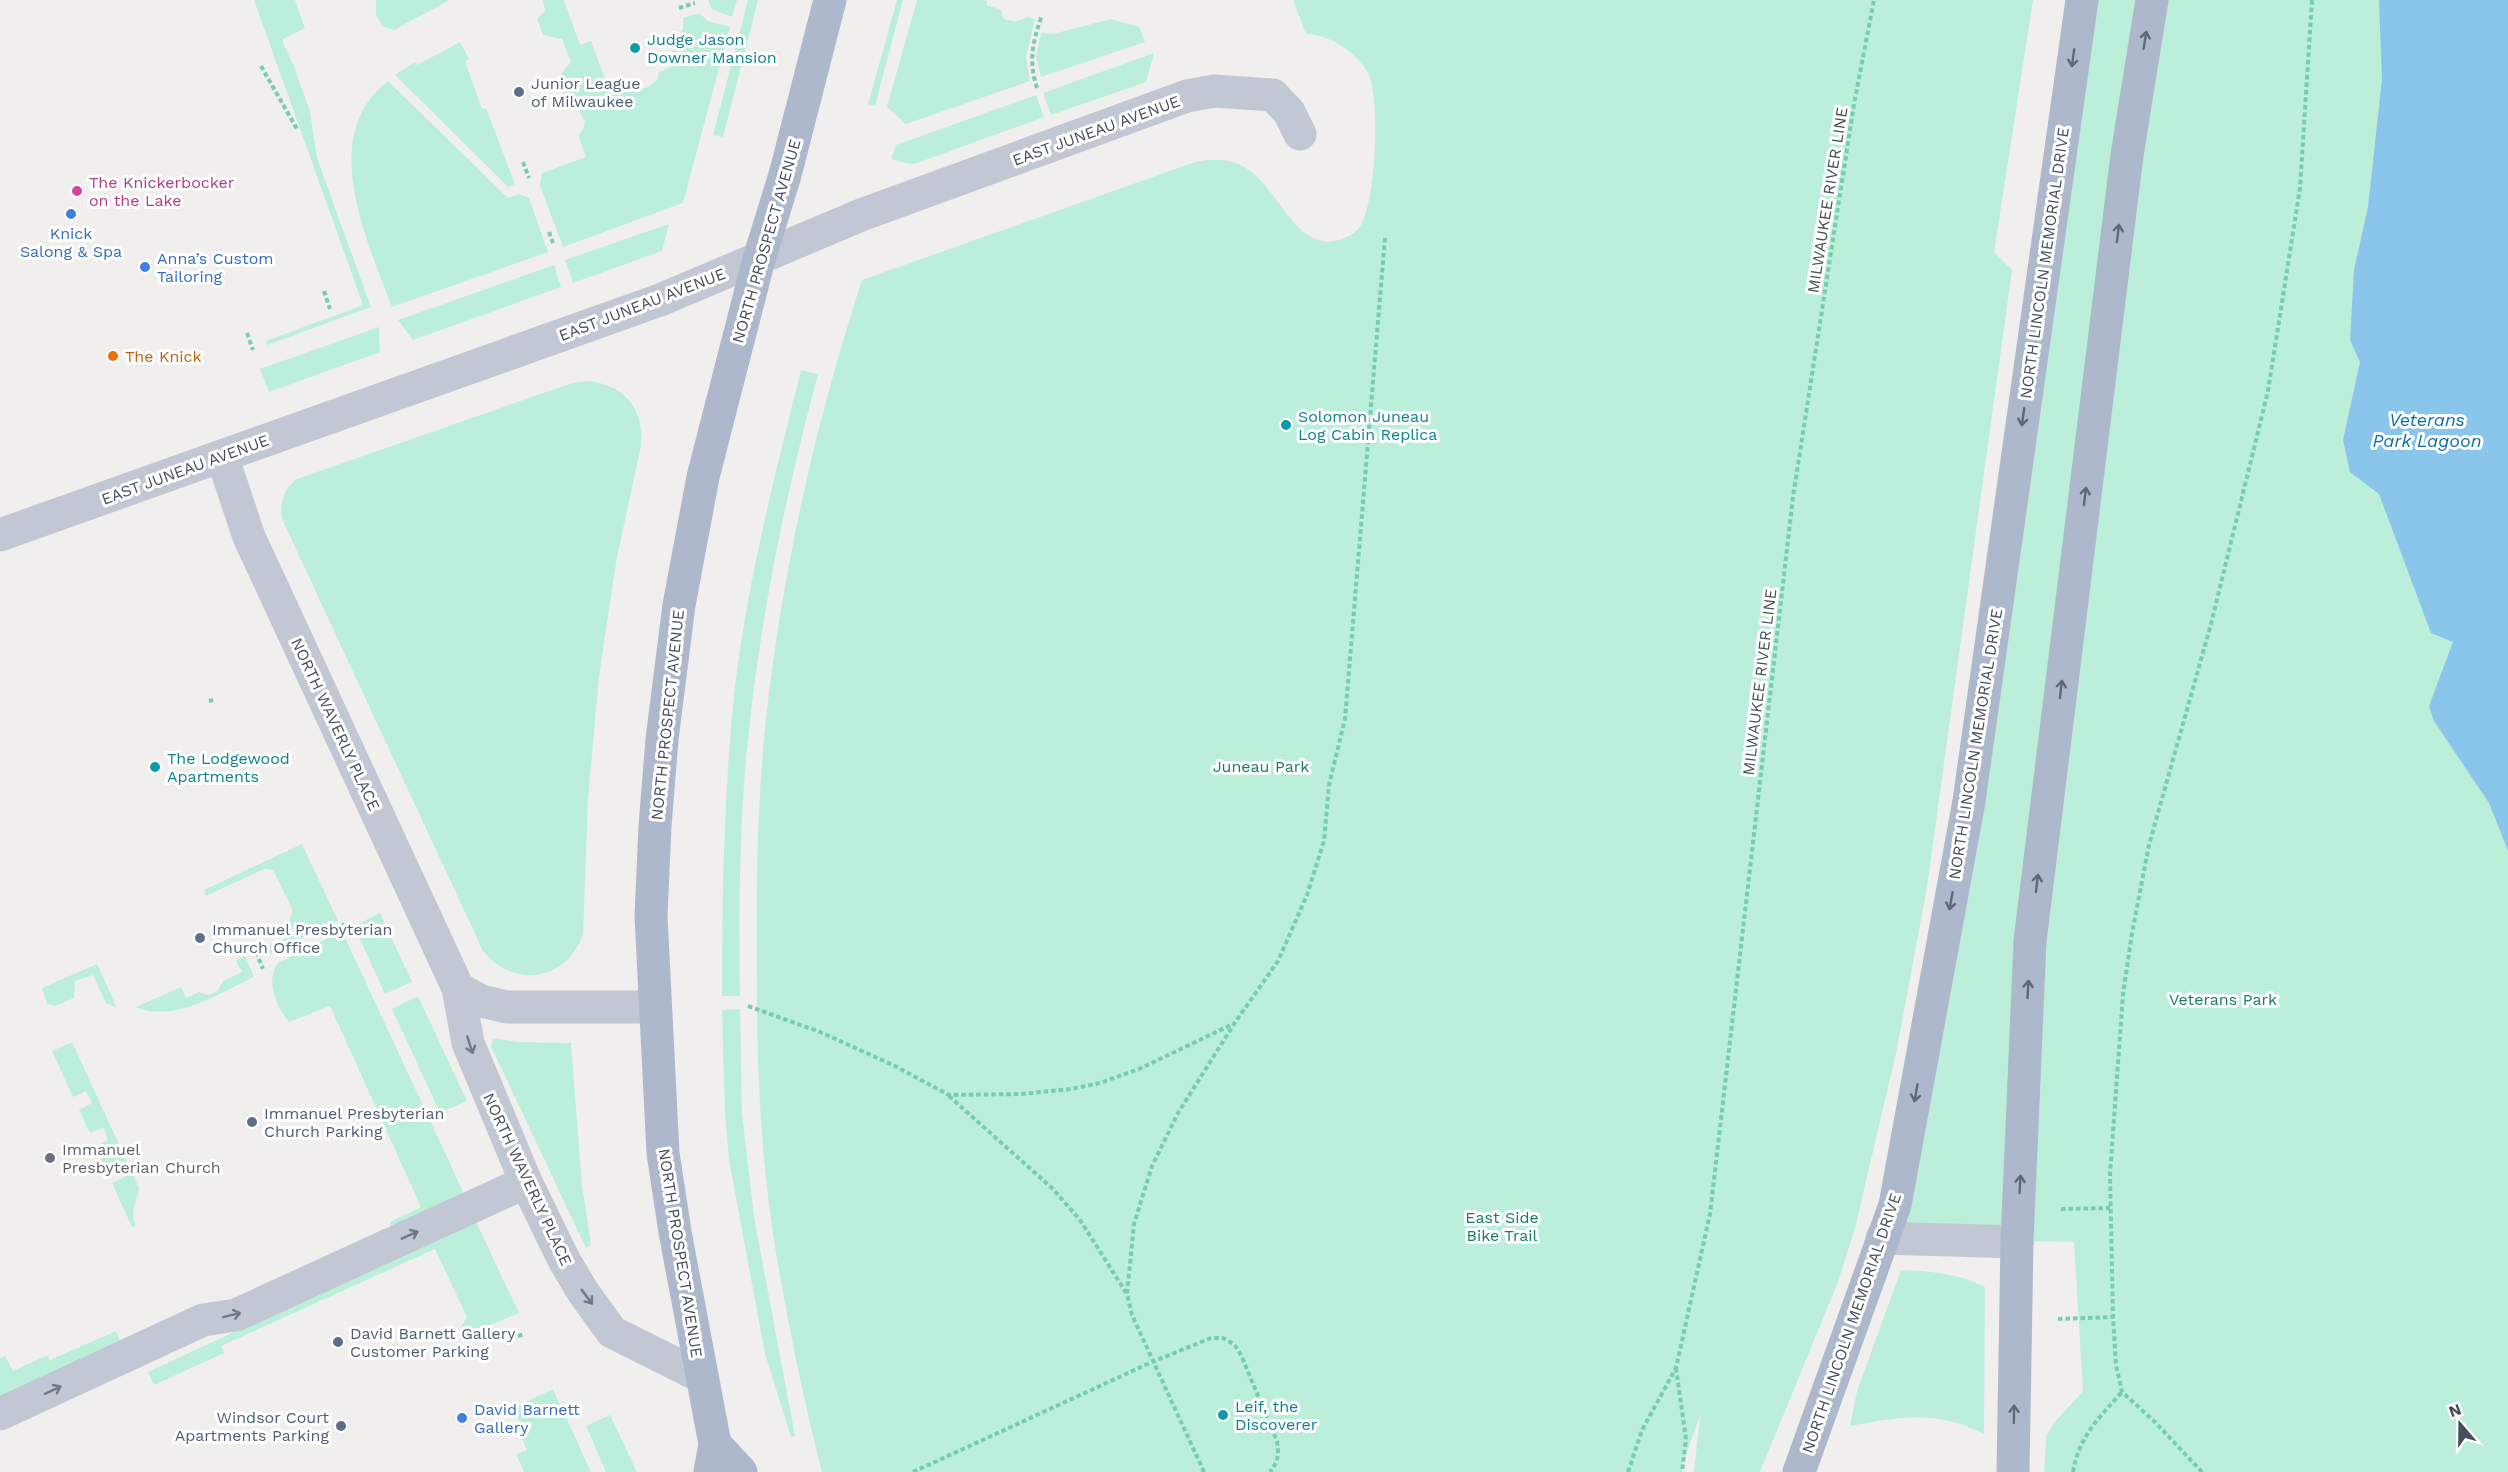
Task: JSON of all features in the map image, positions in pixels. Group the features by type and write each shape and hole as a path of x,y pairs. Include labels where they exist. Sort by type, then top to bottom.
{"main road":[{"name":"NORTH PROSPECT AVENUE","path":"741,1472 713,1458 702,1377 663,1154 651,916 655,825 662,739 679,605 703,477 759,259 785,175 830,0"},
{"name":"NORTH LINCOLN MEMORIAL DRIVE","path":"1799,1472 1895,1205 1969,801 2082,0"},
{"path":"2013,1472 2018,1226 2030,941 2127,155 2152,0"}],"street":[{"name":"EAST JUNEAU AVENUE","path":"0,535 660,300 861,215 1187,96 1214,91 1273,95 1289,112 1300,134"},
{"name":"NORTH WAVERLY PLACE","path":"222,456 249,537 459,988 468,1043 526,1182 564,1260 583,1292 612,1332 702,1377"},
{"path":"459,988 481,1001 507,1007 655,1007"},
{"path":"0,1414 203,1320 236,1315 526,1182"},
{"path":"1882,1238 2018,1226"}],"path":[{"name":"MILWAUKEE RIVER LINE","path":"1628,1472 1642,1430 1676,1368 1710,1214 1792,497 1854,104 1874,0"},
{"path":"2202,1472 2154,1421 2122,1392 2116,1365 2110,1174 2123,994 2149,845 2211,624 2268,391 2300,189 2312,0"},
{"path":"680,8 695,3"},
{"path":"1037,88 1031,64 1032,45 1042,15"},
{"path":"261,66 297,129"},
{"path":"523,162 529,178"},
{"path":"549,232 553,243"},
{"path":"1127,1294 1134,1224 1152,1166 1178,1113 1234,1024 1278,961 1307,895 1324,841 1329,785 1345,719 1385,237"},
{"path":"324,291 330,309"},
{"path":"247,333 253,350"},
{"path":"320,936 346,923"},
{"path":"256,952 264,969"},
{"path":"748,1006 820,1032 895,1066 949,1095 1053,1189 1080,1220 1127,1294 1132,1315 1152,1362 1204,1472"},
{"path":"949,1095 1022,1094 1071,1089 1100,1083 1139,1068 1234,1024"},
{"path":"2018,1226 2110,1208"},
{"path":"2016,1321 2113,1317"},
{"path":"518,1336 525,1334"},
{"path":"913,1472 1152,1362 1211,1338 1223,1338 1234,1344 1241,1355 1277,1441 1276,1465 1270,1472"},
{"name":"MILWAUKEE RIVER LINE","path":"1676,1368 1686,1438 1682,1472"},
{"path":"2073,1472 2076,1452 2085,1434 2122,1392"}],"green space":[{"path":"254,0 295,0 305,28 283,39 283,43 310,112 317,158 371,307 267,345 266,341 363,305"},
{"path":"376,0 448,1 394,30 382,26 376,16"},
{"path":"543,0 564,0 580,45 591,41 609,89 628,83 643,89 658,79 658,73 676,64 672,51 682,44 679,35 683,29 683,18 699,13 708,21 730,27 683,203 563,247 540,186 542,173 586,157 578,135 583,130 585,122 579,110 568,106 558,78 571,62 562,39 543,35 537,19 545,11"},
{"path":"708,0 737,0 732,17 712,9"},
{"path":"748,0 758,0 723,137 713,135"},
{"path":"897,0 903,0 875,106 868,104"},
{"path":"917,0 982,0 987,1 987,5 1001,10 1004,19 1016,22 1027,17 1035,19 1026,57 1030,81 906,124 887,107"},
{"name":"Juneau Park","path":"1293,0 2033,0 1994,252 2012,270 1927,887 1897,1049 1855,1228 1838,1282 1760,1472 1694,1472 1700,1415 1682,1472 822,1472 793,1346 773,1236 765,1169 757,1032 758,824 766,719 781,608 803,497 845,333 862,280 1195,162 1220,160 1244,167 1267,188 1289,217 1313,238 1328,242 1352,234 1359,228 1365,216 1373,177 1375,129 1369,75 1358,59 1343,47 1325,38 1306,34"},
{"name":"Veterans Park","path":"2082,0 2508,0 2508,1472 2044,1472 2046,1437 2053,1424 2083,1391 2074,1242 1882,1238"},
{"path":"1111,19 1139,27 1145,42 1041,77 1036,57 1041,33 1053,34"},
{"path":"460,42 469,59 465,61 482,109 486,108 515,184 508,187 395,75 415,62 417,65"},
{"path":"1154,53 1146,82 1051,115 1043,93"},
{"path":"388,81 508,198 520,194 529,198 548,252 392,307 361,221 354,190 351,159 355,130 367,104"},
{"path":"1036,95 1044,117 917,163 909,164 891,159 896,145"},
{"path":"669,224 662,251 573,283 565,260"},
{"path":"554,265 561,287 413,340 398,320"},
{"path":"379,327 380,352 269,392 260,369"},
{"path":"801,370 818,374 784,514 766,607 752,702 744,780 741,842 740,996 722,996 724,841 735,686 755,566"},
{"path":"589,381 613,388 630,402 636,410 639,421 641,446 617,557 599,676 588,800 583,934 575,950 565,962 553,970 524,975 509,971 483,951 282,519 281,508 286,492 297,479 572,383"},
{"path":"302,844 338,921 268,955 264,948 295,934 289,921 293,911 273,870 264,869 206,896 204,890"},
{"path":"380,913 412,982 385,994 354,926"},
{"path":"342,931 466,1198 391,1226 390,1222 421,1207 330,1006 289,1022 274,994 272,978 277,964"},
{"path":"245,956 254,977 212,998 166,1012 136,1007 181,987 186,998 199,992 208,995 218,991 223,981 242,972 236,961"},
{"path":"97,964 117,1008 106,1003 93,975 75,981 74,998 55,1006 47,1004 42,988"},
{"path":"418,996 467,1101 440,1113 392,1009"},
{"path":"740,1009 742,1114 754,1217 795,1436 791,1437 765,1354 729,1160 725,1115 722,1010"},
{"path":"493,1038 517,1042 571,1043 582,1185 591,1245 586,1248 491,1046"},
{"path":"72,1042 139,1188 133,1211 136,1226 132,1227 112,1183 125,1177 120,1165 106,1171 95,1146 108,1140 104,1128 90,1133 79,1110 92,1103 86,1091 73,1097 52,1051"},
{"path":"476,1222 519,1313 466,1335 459,1331 467,1317 435,1249 221,1346 224,1353 154,1385 148,1372 438,1237"},
{"path":"1901,1270 1954,1276 1985,1287 1984,1434 1950,1421 1918,1418 1885,1420 1850,1426 1857,1391"},
{"path":"116,1331 120,1341 0,1397 0,1358 5,1356 13,1371 48,1355 50,1360"},
{"path":"553,1389 591,1472 524,1472 516,1454 527,1450 522,1439 524,1430 519,1419 512,1416 509,1410"},
{"path":"610,1415 637,1472 606,1472 586,1426"}],"water":[{"name":"Veterans Park Lagoon","path":"2379,0 2508,0 2508,851 2489,803 2434,721 2429,706 2453,642 2431,633 2379,494 2350,472 2343,440 2360,362 2350,340 2354,270 2368,207 2382,79"}],"place":[{"name":"Judge Jason Downer Mansion","path":"635,48"},
{"name":"Junior League of Milwaukee","path":"519,92"},
{"name":"The Knickerbocker on the Lake","path":"77,191"},
{"name":"Knick Salong & Spa","path":"71,214"},
{"name":"Anna’s Custom Tailoring","path":"145,267"},
{"name":"The Knick","path":"113,356"},
{"name":"Solomon Juneau Log Cabin Replica","path":"1286,425"},
{"name":"The Lodgewood Apartments","path":"155,767"},
{"name":"Immanuel Presbyterian Church Office","path":"200,938"},
{"name":"Immanuel Presbyterian Church Parking","path":"252,1122"},
{"name":"Immanuel Presbyterian Church","path":"50,1158"},
{"name":"David Barnett Gallery Customer Parking","path":"338,1342"},
{"name":"Leif, the Discoverer","path":"1223,1415"},
{"name":"David Barnett Gallery","path":"462,1418"},
{"name":"Windsor Court Apartments Parking","path":"341,1426"}],"park label":[{"name":"East Side Bike Trail","path":"1502,1226"}]}
